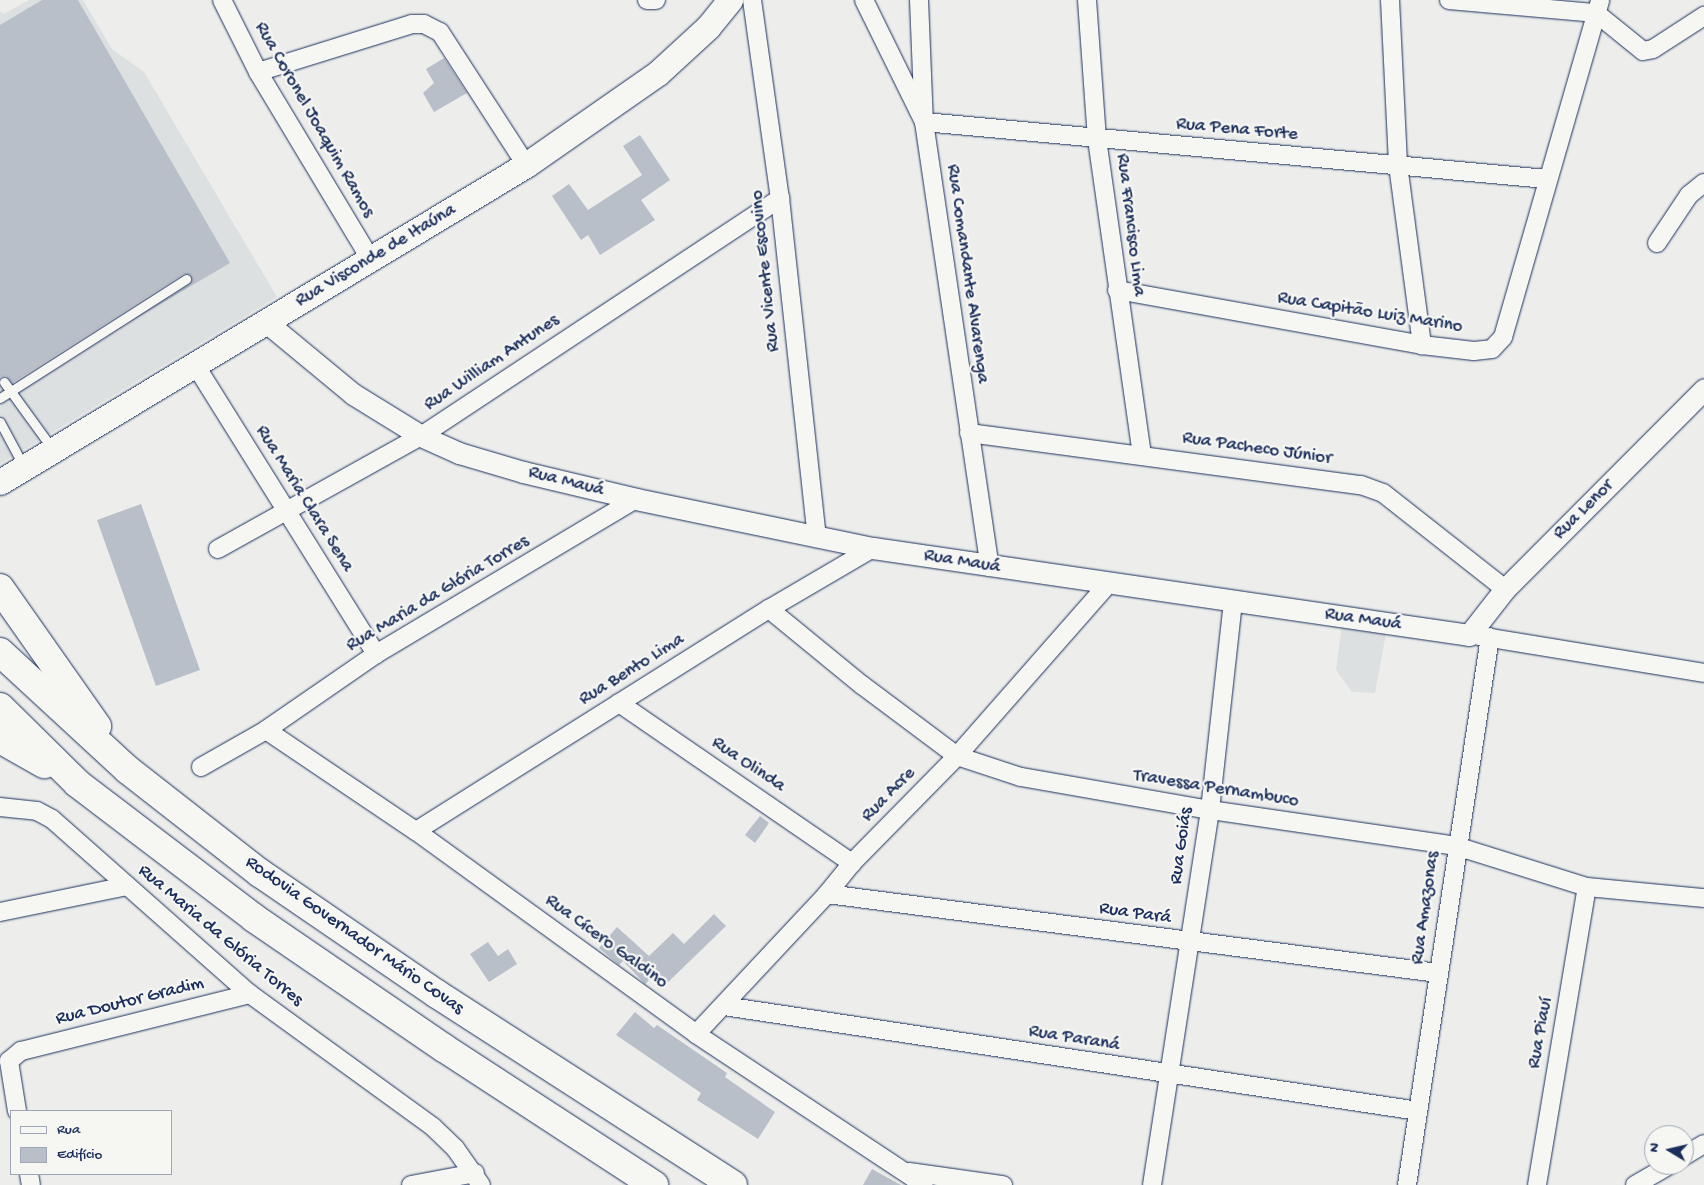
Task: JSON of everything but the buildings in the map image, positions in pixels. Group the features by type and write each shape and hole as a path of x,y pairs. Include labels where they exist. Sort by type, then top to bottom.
{"highway":[{"path":"0,588 128,770"},
{"name":"Rodovia Governador Mário Covas","path":"0,652 128,770 260,873 412,978 733,1185"},
{"path":"0,708 77,783 254,918 444,1048 654,1185"},
{"path":"0,739 77,783"}],"main road":[{"name":"Rua Visconde de Itaúna","path":"0,482 196,366 526,165 658,73 708,27 730,0"}],"street":[{"name":"Rua Coronel Joaquim Ramos","path":"222,0 258,72 371,260"},
{"path":"646,0 656,0"},
{"name":"Rua Vicente Escovino","path":"752,0 780,198 817,538"},
{"name":"Rua Comandante Alvarenga","path":"864,0 924,122 990,567"},
{"path":"919,0 924,122"},
{"name":"Rua Francisco Lima","path":"1087,0 1097,139 1117,290 1142,454"},
{"path":"1390,0 1398,165 1422,345"},
{"path":"1450,0 1598,6 1643,51 1653,49 1704,16"},
{"name":"Rua Capitão Luiz Marino","path":"1117,290 1422,345 1474,352 1492,349 1503,337 1598,6"},
{"path":"258,72 412,24 424,24 440,32 526,165"},
{"name":"Rua Pena Forte","path":"924,122 1547,179"},
{"path":"1657,243 1689,195 1704,183"},
{"name":"Rua William Antunes","path":"218,549 287,508 421,436 780,198"},
{"name":"Rua Mauá","path":"266,322 353,394 421,436 459,453 636,499 817,538 873,548 990,567 1479,636 1704,674"},
{"name":"Rua Maria Clara Sena","path":"196,366 287,508 376,654"},
{"name":"Rua Lenor","path":"1479,636 1505,589 1704,389"},
{"name":"Rua Pacheco Júnior","path":"969,433 1142,454 1361,486 1383,493 1505,589"},
{"name":"Rua Maria da Glória Torres","path":"202,767 266,730 376,654 636,499"},
{"name":"Rua Bento Lima","path":"416,831 770,609 873,548"},
{"name":"Rua Acre","path":"696,1034 828,894 852,863 957,756 1109,583"},
{"name":"Rua Goiás","path":"1152,1185 1210,810 1233,602"},
{"name":"Travessa Pernambuco","path":"770,609 957,756 1021,777 1210,810 1456,846 1587,887 1704,898"},
{"name":"Rua Amazonas","path":"1407,1185 1456,846 1479,636"},
{"name":"Rua Olinda","path":"619,703 852,863"},
{"name":"Rua Cícero Galdino","path":"266,730 416,831 696,1034 924,1185"},
{"name":"Rua Maria da Glória Torres","path":"0,807 37,810 52,819 250,994 433,1127 478,1179"},
{"path":"0,912 127,886"},
{"name":"Rua Piauí","path":"1537,1185 1587,887"},
{"name":"Rua Pará","path":"828,894 1189,943 1438,973"},
{"name":"Rua Doutor Gradim","path":"17,1110 8,1066 12,1056 21,1051 250,994"},
{"name":"Rua Paraná","path":"724,1006 1170,1076 1418,1111"},
{"path":"901,1171 1003,1185"},
{"path":"1635,1185 1652,1175"},
{"path":"412,1185 478,1179"}],"lane":[{"path":"0,398 186,278"},
{"path":"4,382 54,450"},
{"path":"0,422 24,468"}],"shaded area":[{"path":"29,0 83,0 112,49 144,72 277,297 0,464 0,11 3,14"},
{"path":"1343,618 1387,628 1375,693 1352,692 1336,670"}]}
